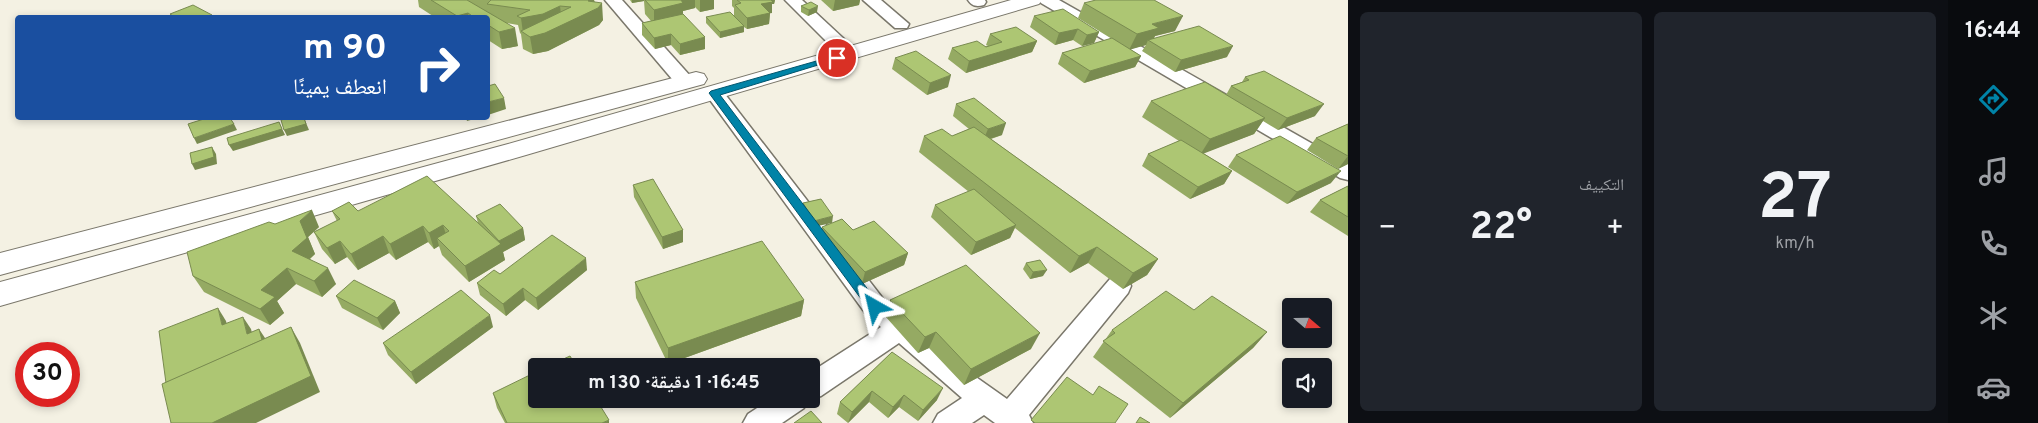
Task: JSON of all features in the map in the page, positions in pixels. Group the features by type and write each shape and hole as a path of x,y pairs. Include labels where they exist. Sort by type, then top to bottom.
{"highway":[{"path":"0,294 319,206 1032,0"},
{"path":"0,264 837,42 979,1"}],"street":[{"path":"613,0 685,82"},
{"path":"793,0 837,42"},
{"path":"871,0 901,24"},
{"path":"1047,0 1348,174"},
{"path":"714,93 875,307 963,383 1013,420 1118,286"},
{"path":"820,381 899,328"},
{"path":"948,423 985,399"},
{"path":"758,423 780,408"}],"building":[{"path":"431,0 467,0 515,28 499,32 490,26 490,15 471,15 468,13 455,15"},
{"path":"491,0 589,0 602,3 598,8 545,33 530,37 521,31 571,7 560,6 543,14 521,18 517,16 530,10 487,4"},
{"path":"645,0 681,0 683,3 654,10"},
{"path":"737,0 771,0 773,2 761,4 770,13 747,18 735,5 741,3"},
{"path":"1096,0 1154,0 1183,16 1152,24 1159,28 1137,34 1084,3"},
{"path":"811,2 818,6 809,10 801,6"},
{"path":"193,5 212,15 172,15 170,14"},
{"path":"1063,9 1099,32 1087,35 1078,29 1059,33 1034,16"},
{"path":"730,12 744,26 720,32 706,17"},
{"path":"683,14 705,37 680,44 671,34 654,38 642,23"},
{"path":"1199,26 1233,46 1181,60 1148,40"},
{"path":"1016,27 1037,41 969,61 952,48 977,41 986,47 1002,42 990,34"},
{"path":"1112,38 1141,56 1090,71 1062,53"},
{"path":"916,51 951,75 930,83 895,58"},
{"path":"1264,71 1324,104 1287,118 1231,86 1249,80 1245,77"},
{"path":"1205,82 1265,118 1210,139 1151,101"},
{"path":"495,84 504,98 490,102 490,85"},
{"path":"974,98 1006,123 988,129 956,104"},
{"path":"201,120 231,120 234,124 194,138 188,124"},
{"path":"281,120 305,120 306,124 284,130"},
{"path":"279,122 282,129 229,145 227,138"},
{"path":"1348,124 1348,156 1316,138"},
{"path":"974,127 1158,259 1133,273 1097,247 1079,256 924,136 942,129 952,136"},
{"path":"1280,136 1341,171 1297,192 1236,155"},
{"path":"1181,140 1232,171 1198,187 1148,154"},
{"path":"212,147 214,157 192,164 190,153"},
{"path":"427,176 501,244 465,266 437,238 449,231 443,225 429,233 423,226 390,244 383,236 351,254 340,241 327,248 314,232 340,219 332,211 349,202 358,211"},
{"path":"653,179 683,230 662,237 633,185"},
{"path":"1348,186 1348,217 1320,200"},
{"path":"974,189 1016,225 976,242 935,205"},
{"path":"821,199 833,216 814,221 803,203"},
{"path":"500,204 523,228 499,241 476,216"},
{"path":"312,210 300,221 307,238 292,251 328,268 314,281 287,268 261,290 275,297 260,309 193,276 187,252 269,222 275,224"},
{"path":"842,219 853,230 874,221 908,253 865,272 822,227"},
{"path":"552,235 586,258 536,298 523,288 503,304 477,283 494,270 500,274"},
{"path":"762,241 804,300 668,348 635,282"},
{"path":"1040,260 1047,270 1033,272 1026,263"},
{"path":"966,265 1040,333 971,369 936,332 925,337 890,300"},
{"path":"354,280 395,301 377,318 336,296"},
{"path":"461,290 490,315 411,372 383,343"},
{"path":"1166,291 1194,310 1212,296 1267,332 1183,403 1103,341 1115,333 1112,330"},
{"path":"218,308 222,325 243,317 247,334 259,329 262,340 166,383 159,331"},
{"path":"291,327 311,376 212,423 171,423 162,384"},
{"path":"892,352 943,388 923,410 904,395 893,407 872,391 852,412 840,402"},
{"path":"528,376 528,408 602,408 609,420 602,423 507,423 493,393"},
{"path":"1067,377 1093,395 1099,386 1128,404 1115,423 1035,423 1031,420"},
{"path":"811,411 822,423 794,423"},
{"path":"1140,417 1150,423 1136,423"}],"route":[{"path":"837,58 714,93 875,307"}]}
